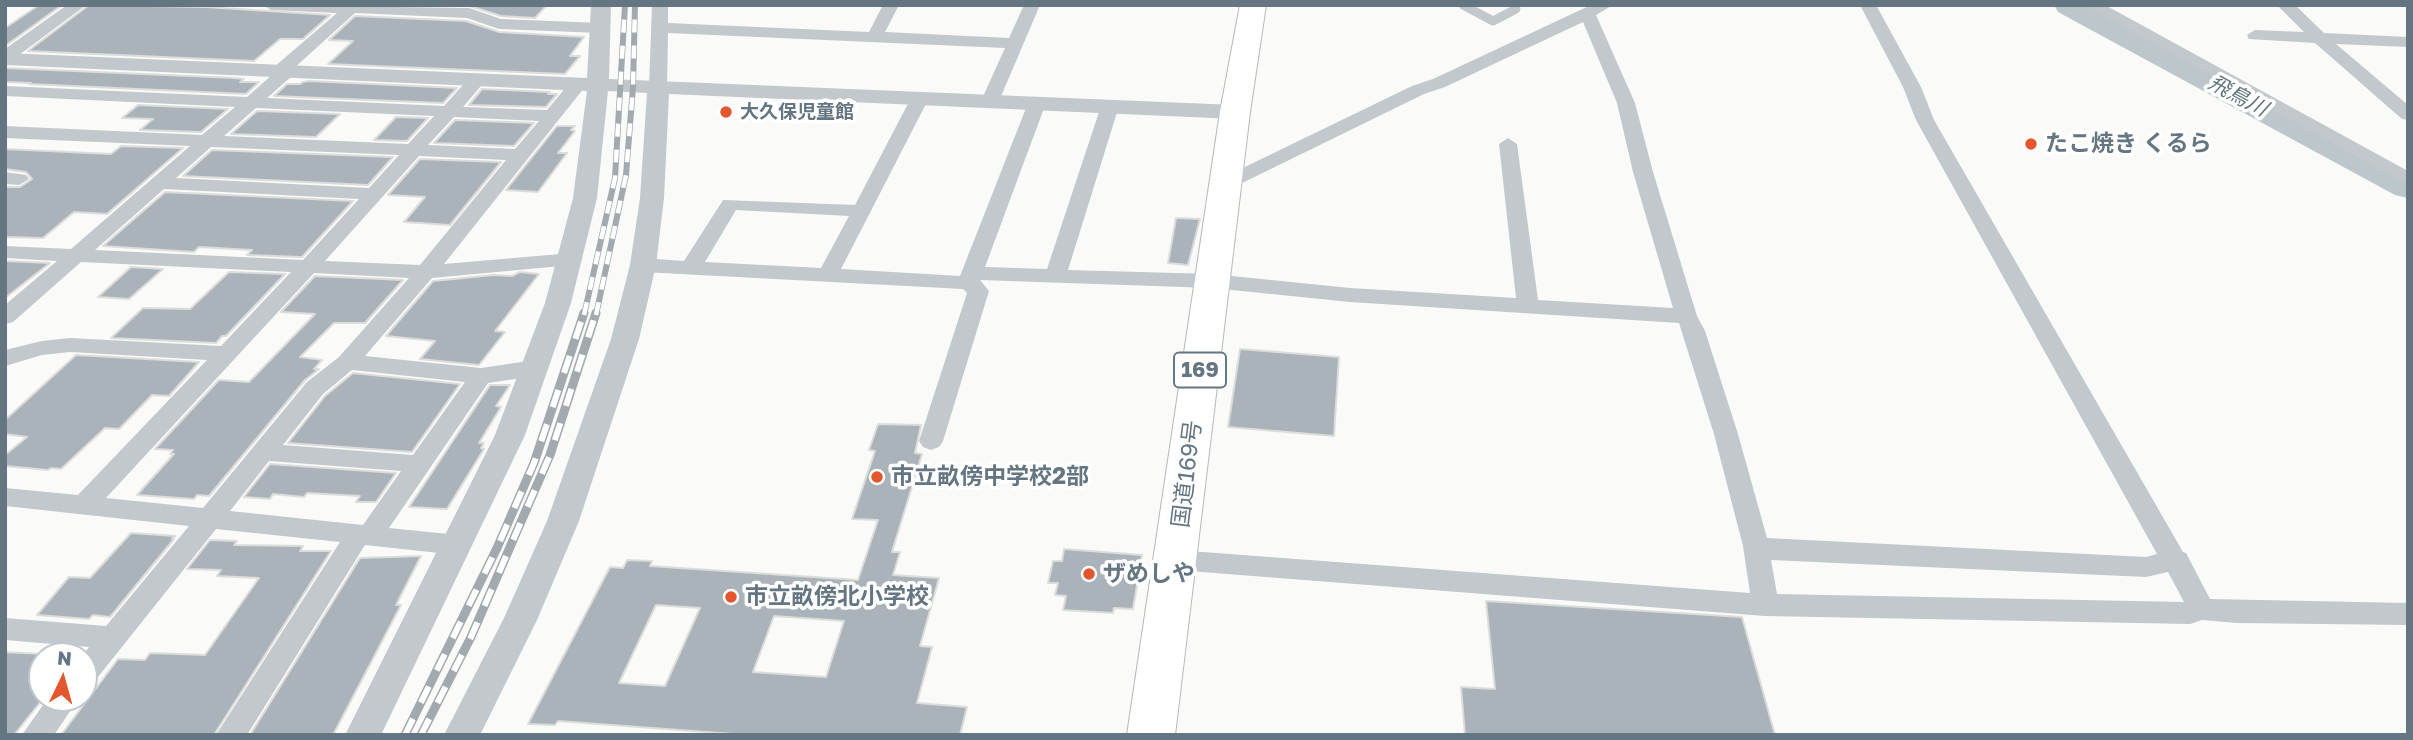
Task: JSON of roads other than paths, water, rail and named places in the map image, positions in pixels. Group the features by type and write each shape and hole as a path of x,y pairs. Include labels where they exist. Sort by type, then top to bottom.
{"highway":[{"name":"国道169号","path":"1151,735 1235,112 1253,5"}],"street":[{"path":"5,58 78,5"},
{"path":"98,656 315,388 347,362 426,272 552,116 587,85 600,17 499,24 469,13 271,5"},
{"path":"461,735 520,620 563,521 625,338 643,265 652,198 660,5"},
{"path":"875,36 891,5"},
{"path":"990,101 1032,5"},
{"path":"1868,5 1912,87 1926,120 2177,560 2202,609"},
{"path":"2093,5 2408,179"},
{"path":"2285,5 2408,115"},
{"path":"5,317 252,102 353,7"},
{"path":"1227,183 1418,90 1439,83 1596,9 1626,103 1643,172 1686,316 1694,331 1722,421 1756,546 1765,605"},
{"path":"660,28 1016,43"},
{"path":"2255,34 2408,42"},
{"path":"5,58 1235,112"},
{"path":"85,505 415,151 477,80"},
{"path":"363,735 510,435 535,368 572,258 587,186 597,103 587,85"},
{"path":"2376,88 2408,89"},
{"path":"5,91 552,116"},
{"path":"828,275 920,98"},
{"path":"970,278 1037,103"},
{"path":"1055,277 1110,106"},
{"path":"5,132 520,155"},
{"path":"1508,144 1528,306"},
{"path":"160,183 375,194"},
{"path":"691,267 730,204 860,211"},
{"path":"5,252 426,272 572,258"},
{"path":"643,265 828,275 1212,281 1350,295 1686,316"},
{"path":"932,441 978,291 970,278"},
{"path":"5,358 42,348 71,345 226,354"},
{"path":"347,362 481,376 535,368"},
{"path":"231,735 364,535 420,464 481,376"},
{"path":"263,452 420,464"},
{"path":"5,497 458,545"},
{"path":"1756,546 1774,550 2146,567 2177,560"},
{"path":"1176,560 1765,605 2190,613 2202,609 2237,612 2408,614"},
{"path":"5,629 112,638"},
{"path":"37,735 54,712"}],"lane":[{"path":"1463,5 1493,21 1516,9 1515,5"}],"waterway":[{"name":"飛鳥川","path":"2069,5 2408,187"}],"railway":[{"path":"584,315 615,178 625,5"},
{"path":"596,315 626,175 633,87 635,5"},
{"path":"405,735 497,548 534,463 584,313"},
{"path":"421,735 471,637 550,455 596,313"}],"place":[{"name":"大久保児童館","path":"726,112"},
{"name":"たこ焼き くるら","path":"2031,144"},
{"name":"市立畝傍中学校2部","path":"877,477"},
{"name":"ザめしや","path":"1089,574"},
{"name":"市立畝傍北小学校","path":"731,597"}]}
